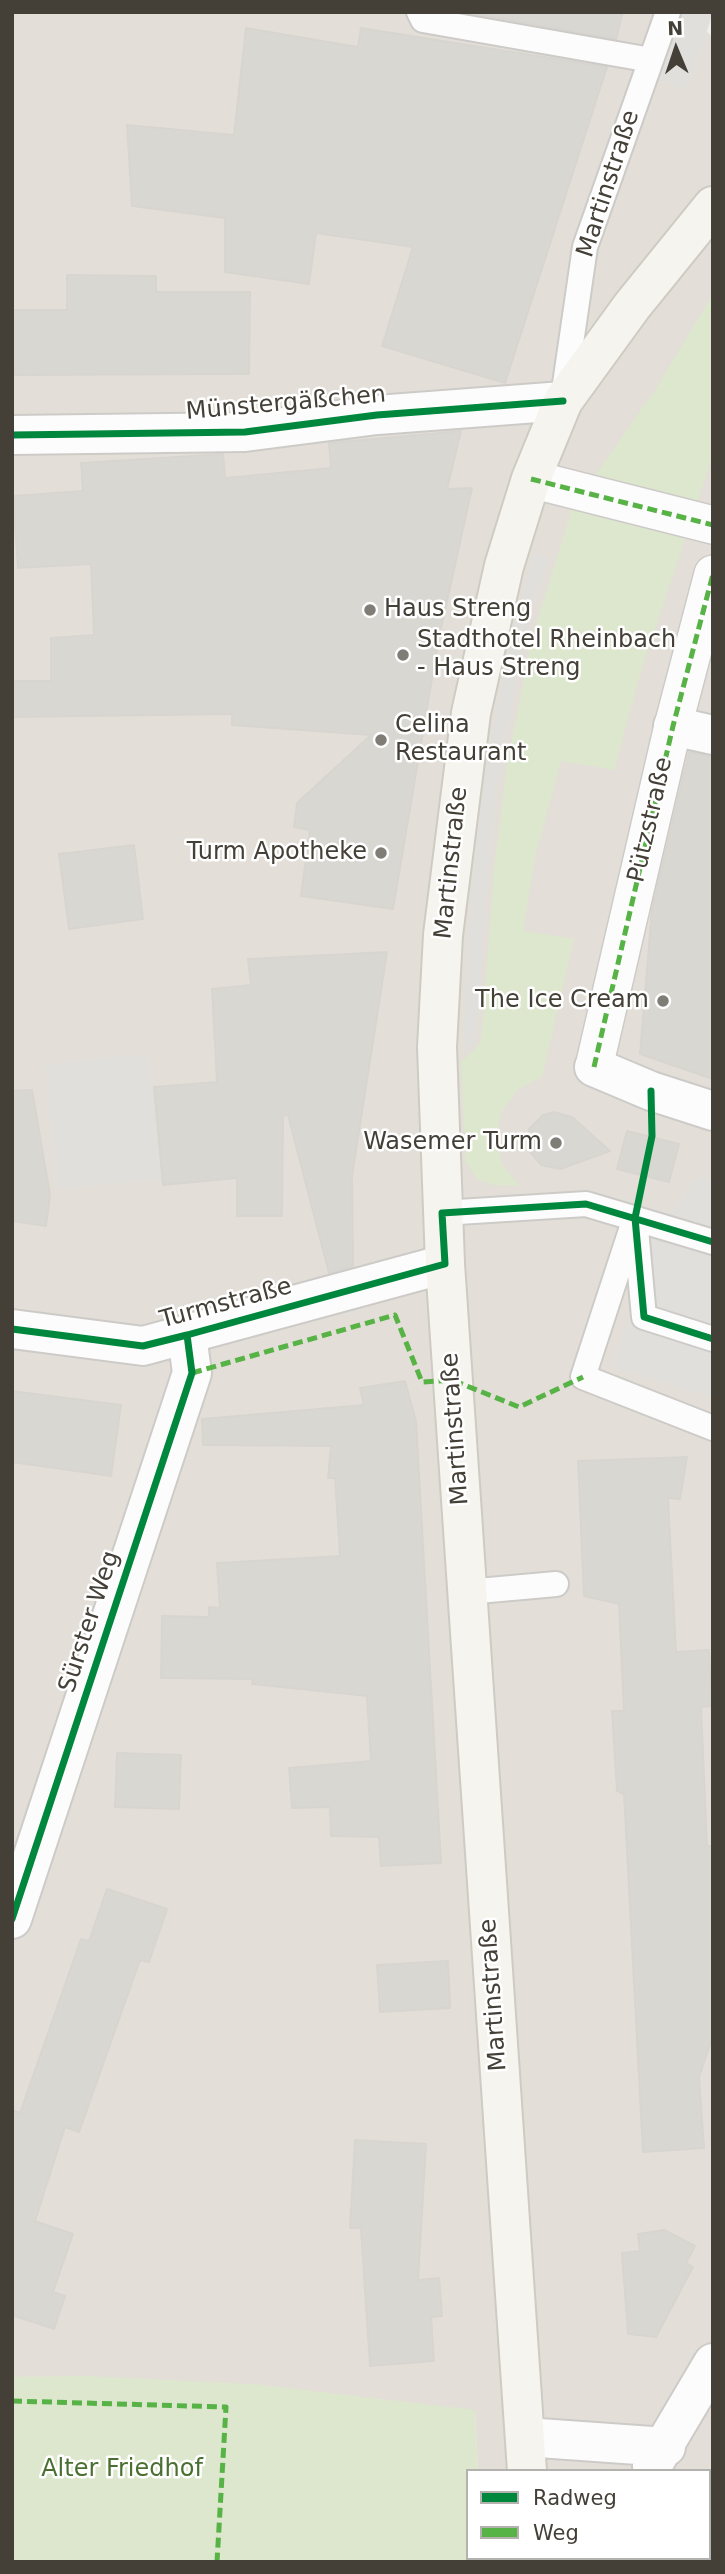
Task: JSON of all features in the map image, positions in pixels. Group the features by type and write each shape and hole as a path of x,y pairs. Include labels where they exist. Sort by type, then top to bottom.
{"main road":[{"name":"Martinstraße","path":"526,2454 442,1213 437,1047 443,935 471,713 504,566 531,479 563,401 632,306 713,206"}],"street":[{"name":"Münstergäßchen","path":"12,435 245,432 377,415 563,401"},
{"path":"531,479 713,525"},
{"name":"Pützstraße","path":"594,1067 673,726 713,574"},
{"path":"673,726 713,735"},
{"path":"594,1067 651,1091 713,1111"},
{"name":"Turmstraße","path":"12,1329 143,1346 445,1264"},
{"name":"Sürster Weg","path":"12,1919 192,1373 187,1335"},
{"path":"526,2454 657,2459 713,2363"}],"lane":[{"path":"419,12 423,20 651,60"},
{"name":"Martinstraße","path":"563,401 585,247 668,12"},
{"path":"442,1213 586,1204 713,1242"},
{"path":"635,1218 645,1317 713,1339"},
{"path":"635,1218 583,1377 713,1428"},
{"path":"467,1592 556,1584"}],"shaded area":[{"path":"12,12 682,12 713,37 713,2562 483,2562 711,2560 711,2469 478,2469 475,2410 12,2562"},
{"path":"677,12 713,12 688,90 655,78"},
{"path":"535,553 548,560 525,633 495,800 475,1042 463,1053 469,928 481,798 512,630"},
{"path":"148,1054 161,1179 57,1189 45,1064"},
{"path":"699,1177 713,1181 713,1398 613,1367 655,1231"}],"green space":[{"path":"713,294 713,455 640,674 614,770 561,761 535,857 523,931 574,939 542,1077 518,1089 501,1113 495,1141 504,1167 520,1186 492,1185 476,1178 466,1162 461,1062 481,1043 494,870 507,765 532,638 572,509 657,387"},
{"name":"Alter Friedhof","path":"82,2376 253,2384 475,2410 478,2469 466,2469 466,2560 483,2562 12,2562 12,2377"}],"building":[{"path":"465,12 623,12 616,39"},
{"path":"246,28 358,47 361,28 607,67 505,383 382,346 413,247 316,233 309,284 225,272 225,218 132,206 127,125 234,135"},
{"path":"67,275 156,276 156,292 250,292 249,374 12,375 12,310 67,310"},
{"path":"461,431 447,489 472,488 439,637 393,909 301,896 310,830 294,827 297,803 371,735 232,725 232,714 12,717 12,681 51,681 51,638 94,635 91,564 18,568 13,496 83,491 81,463 223,454 225,478 331,468 329,443"},
{"path":"689,752 713,756 713,1079 640,1054 652,910"},
{"path":"134,845 143,919 69,929 59,854"},
{"path":"387,952 352,1176 353,1266 329,1273 288,1115 283,1116 282,1216 237,1216 237,1178 163,1185 154,1087 217,1082 212,989 251,985 248,959"},
{"path":"32,1090 50,1195 46,1226 12,1221 12,1091"},
{"name":"Wasemer Turm","path":"554,1112 572,1117 610,1151 560,1169 541,1165 528,1149 529,1129 543,1115"},
{"path":"627,1131 679,1144 669,1182 617,1169"},
{"path":"405,1381 416,1421 441,1863 381,1866 379,1837 331,1836 330,1807 292,1808 289,1768 371,1761 367,1696 252,1684 253,1679 161,1678 162,1616 209,1617 209,1607 220,1608 217,1563 340,1556 335,1478 328,1478 331,1446 203,1445 202,1419 364,1405 360,1388"},
{"path":"12,1391 121,1405 111,1476 12,1462"},
{"path":"687,1457 680,1499 668,1498 676,1652 709,1650 712,1706 701,1707 707,1846 713,1846 713,2036 699,2077 704,2148 643,2152 624,1794 617,1791 612,1711 624,1711 619,1604 584,1596 578,1461"},
{"path":"117,1753 181,1755 179,1809 115,1807"},
{"path":"107,1889 167,1909 149,1962 140,1960 79,2132 65,2127 35,2221 73,2234 53,2292 65,2296 54,2329 12,2315 12,2110 20,2113 81,1939 89,1941"},
{"path":"448,1961 450,2008 380,2012 377,1965"},
{"path":"355,2140 426,2144 418,2280 439,2278 442,2316 431,2317 434,2361 370,2366 361,2228 350,2228"},
{"path":"664,2230 695,2246 686,2263 693,2267 656,2337 628,2334 622,2253 640,2251 638,2234"}],"marked path":[{"path":"531,479 713,525"},
{"path":"594,1067 673,726 713,574"},
{"path":"192,1373 395,1315 422,1382 452,1380 519,1407 583,1377"},
{"path":"12,2401 226,2407 217,2562"}],"cycle path":[{"path":"12,435 245,432 377,415 563,401"},
{"path":"651,1091 652,1136 635,1218 644,1317 713,1339"},
{"path":"12,1329 143,1346 187,1335 445,1264 442,1213 586,1204 713,1242"},
{"path":"12,1919 192,1373 187,1335"}],"place":[{"name":"Haus Streng","path":"370,610"},
{"name":"Stadthotel Rheinbach - Haus Streng","path":"403,655"},
{"name":"Celina Restaurant","path":"381,740"},
{"name":"Turm Apotheke","path":"381,853"},
{"name":"The Ice Cream","path":"663,1001"},
{"name":"Wasemer Turm","path":"556,1143"}]}
